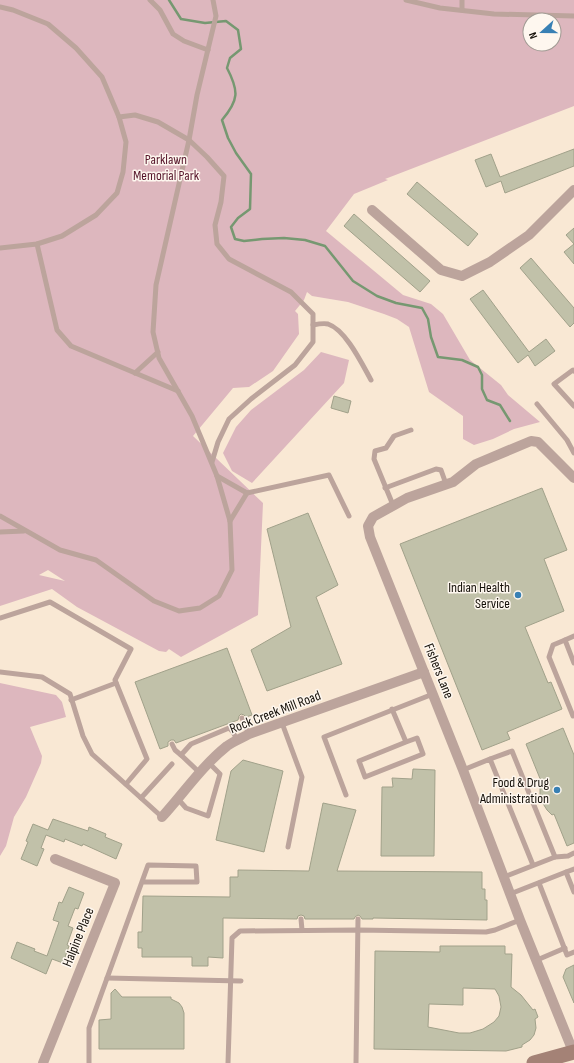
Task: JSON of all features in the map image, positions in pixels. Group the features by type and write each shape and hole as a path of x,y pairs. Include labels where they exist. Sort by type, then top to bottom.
{"main road":[{"path":"534,1063 574,1053"}],"street":[{"path":"372,210 441,270 462,276 490,262 529,235 574,190"},
{"name":"Fishers Lane","path":"574,478 538,442 531,441 476,464 453,482 407,498 393,505 373,517 368,526 370,537 463,770 520,920 574,1053"},
{"name":"Rock Creek Mill Road","path":"162,818 209,763 237,740 249,734 424,672"},
{"name":"Halpine Place","path":"43,1063 115,883 55,859"}],"lane":[{"path":"150,0 160,10 173,34 184,42 208,50"},
{"path":"0,516 60,550 96,560 154,601 179,611 200,608 219,596 232,570 230,522 218,476 192,416 159,358 153,332 156,284 189,140 197,95 214,30 216,16 213,0"},
{"path":"406,0 440,8 494,14 574,16"},
{"path":"462,0 462,10"},
{"path":"0,7 13,10 48,24 76,48 102,77 119,117 126,142 123,172 117,193 96,215 62,236 37,244 0,248"},
{"path":"119,117 135,116 158,122 189,140 207,157 224,176 221,202 215,225 217,244 229,259 291,292 313,314 313,342 295,365 251,399 229,419 218,442 212,462"},
{"path":"37,244 57,330 70,346 178,391"},
{"path":"313,325 326,323 332,326 349,342 371,380"},
{"path":"135,373 158,352"},
{"path":"574,371 573,370 554,384 574,406"},
{"path":"537,404 567,440 574,453"},
{"path":"393,505 374,459 375,451 386,448 394,436 411,430"},
{"path":"385,488 436,469 441,470 446,484"},
{"path":"218,476 247,492 329,475 349,516"},
{"path":"230,522 247,492"},
{"path":"0,532 25,531"},
{"path":"0,618 50,602 131,649 114,680 147,759 126,784"},
{"path":"574,636 553,645 549,657 573,716 574,715"},
{"path":"565,640 574,662"},
{"path":"0,672 42,677 70,694 83,736 92,754 142,798 162,818"},
{"path":"71,700 116,683"},
{"path":"346,795 324,736 433,694"},
{"path":"392,709 406,742"},
{"path":"242,718 249,734"},
{"path":"282,723 302,777 288,847"},
{"path":"181,755 191,744 229,728 237,740"},
{"path":"417,738 423,754 365,777 358,761 406,742 417,738"},
{"path":"172,744 175,750 200,773"},
{"path":"463,770 512,751 554,857"},
{"path":"490,759 533,865"},
{"path":"178,799 186,808 208,816 220,774 209,763"},
{"path":"142,798 172,764"},
{"path":"504,877 554,857 568,856 574,853"},
{"path":"89,1063 89,1028 148,865 196,866 197,882 142,882"},
{"path":"510,894 574,869"},
{"path":"566,872 574,892"},
{"path":"539,883 567,955 574,952"},
{"path":"301,919 302,930"},
{"path":"356,1063 358,919"},
{"path":"228,1063 232,938 240,931 358,930 486,932 496,930 520,920"},
{"path":"537,960 565,948"},
{"path":"107,978 241,981"}],"green space":[{"name":"Parklawn Memorial Park","path":"0,0 574,0 574,106 385,179 388,180 354,194 326,231 403,295 431,304 443,314 470,360 501,385 508,395 540,422 514,429 493,439 474,445 463,439 463,416 429,392 409,327 397,319 384,314 348,302 312,296 307,292 304,300 295,311 298,314 299,334 273,371 249,387 233,388 193,436 263,503 258,615 181,657 169,649 166,652 159,651 77,607 52,589 0,606","holes":["48,570 65,581 39,575"]},
{"path":"321,352 349,360 344,383 252,483 232,471 223,453 236,427 251,410 304,370"},
{"path":"0,683 56,695 62,702 66,717 30,727 42,756 41,763 26,797 14,817 6,846 0,856"}],"building":[{"path":"574,149 574,166 505,193 501,181 486,187 475,160 491,154 500,177"},
{"path":"417,182 478,234 468,246 407,194"},
{"path":"354,214 430,281 420,292 344,226"},
{"path":"574,228 574,244 566,235"},
{"path":"574,244 574,264 564,252"},
{"path":"531,258 574,308 574,323 570,327 520,268"},
{"path":"483,290 529,352 546,339 555,351 535,366 528,355 518,363 470,299"},
{"path":"334,396 351,401 348,413 331,408"},
{"path":"542,488 567,550 544,559 564,611 525,627 548,683 551,682 562,709 507,732 510,739 482,750 400,544"},
{"path":"308,513 338,585 316,597 342,664 267,691 251,650 291,627 267,529"},
{"path":"227,648 252,715 246,717 241,714 238,720 176,743 174,740 171,740 168,742 168,746 160,749 135,682"},
{"name":"Food & Drug Administration","path":"563,728 574,755 574,843 567,846 554,814 552,815 547,810 542,802 540,787 543,786 526,744"},
{"path":"243,760 283,771 264,852 216,840 231,771"},
{"path":"413,769 435,770 434,856 381,856 382,787 393,787 392,778 412,779"},
{"path":"323,803 356,810 337,871 482,872 482,889 485,889 485,900 487,900 487,920 362,919 358,915 354,919 305,919 304,916 301,915 298,916 297,919 223,918 223,958 208,957 208,966 192,966 192,957 142,957 142,948 138,948 138,932 142,932 143,896 230,897 230,877 238,877 238,870 309,871"},
{"path":"53,819 88,831 89,827 106,834 105,837 122,844 116,859 83,844 82,846 65,839 64,842 46,835 41,848 44,849 37,866 21,859 33,824 48,830"},
{"path":"69,887 84,893 78,909 75,908 68,926 73,928 63,963 52,959 46,974 11,958 17,942 35,949 34,951 47,956 59,922 53,920 59,902 62,903"},
{"path":"440,946 505,946 505,954 512,954 511,987 521,995 533,1010 535,1009 538,1017 535,1019 536,1028 534,1035 530,1040 522,1045 522,1047 506,1051 374,1049 375,951 440,952","holes":["463,988 495,989 499,996 501,1007 499,1016 494,1022 483,1029 470,1033 459,1033 428,1027 429,1004 463,1005"]},
{"path":"574,965 574,1003 563,977 566,969"},
{"path":"115,989 122,997 171,997 171,999 179,1003 184,1013 184,1049 99,1049 99,1020 111,1019 111,993"}],"waterway":[{"path":"169,0 181,19 205,23 226,21 238,30 241,49 230,58 227,68 234,83 234,101 232,107 222,120 228,138 236,153 251,174 250,209 238,218 231,227 235,239 244,241 284,238 305,240 325,246 353,281 377,296 396,303 422,308 428,319 431,337 438,357 462,360 478,367 482,375 482,389 487,400 500,405 510,421"}],"place":[{"name":"Indian Health Service","path":"518,595"},
{"name":"Food & Drug Administration","path":"557,790"}]}
